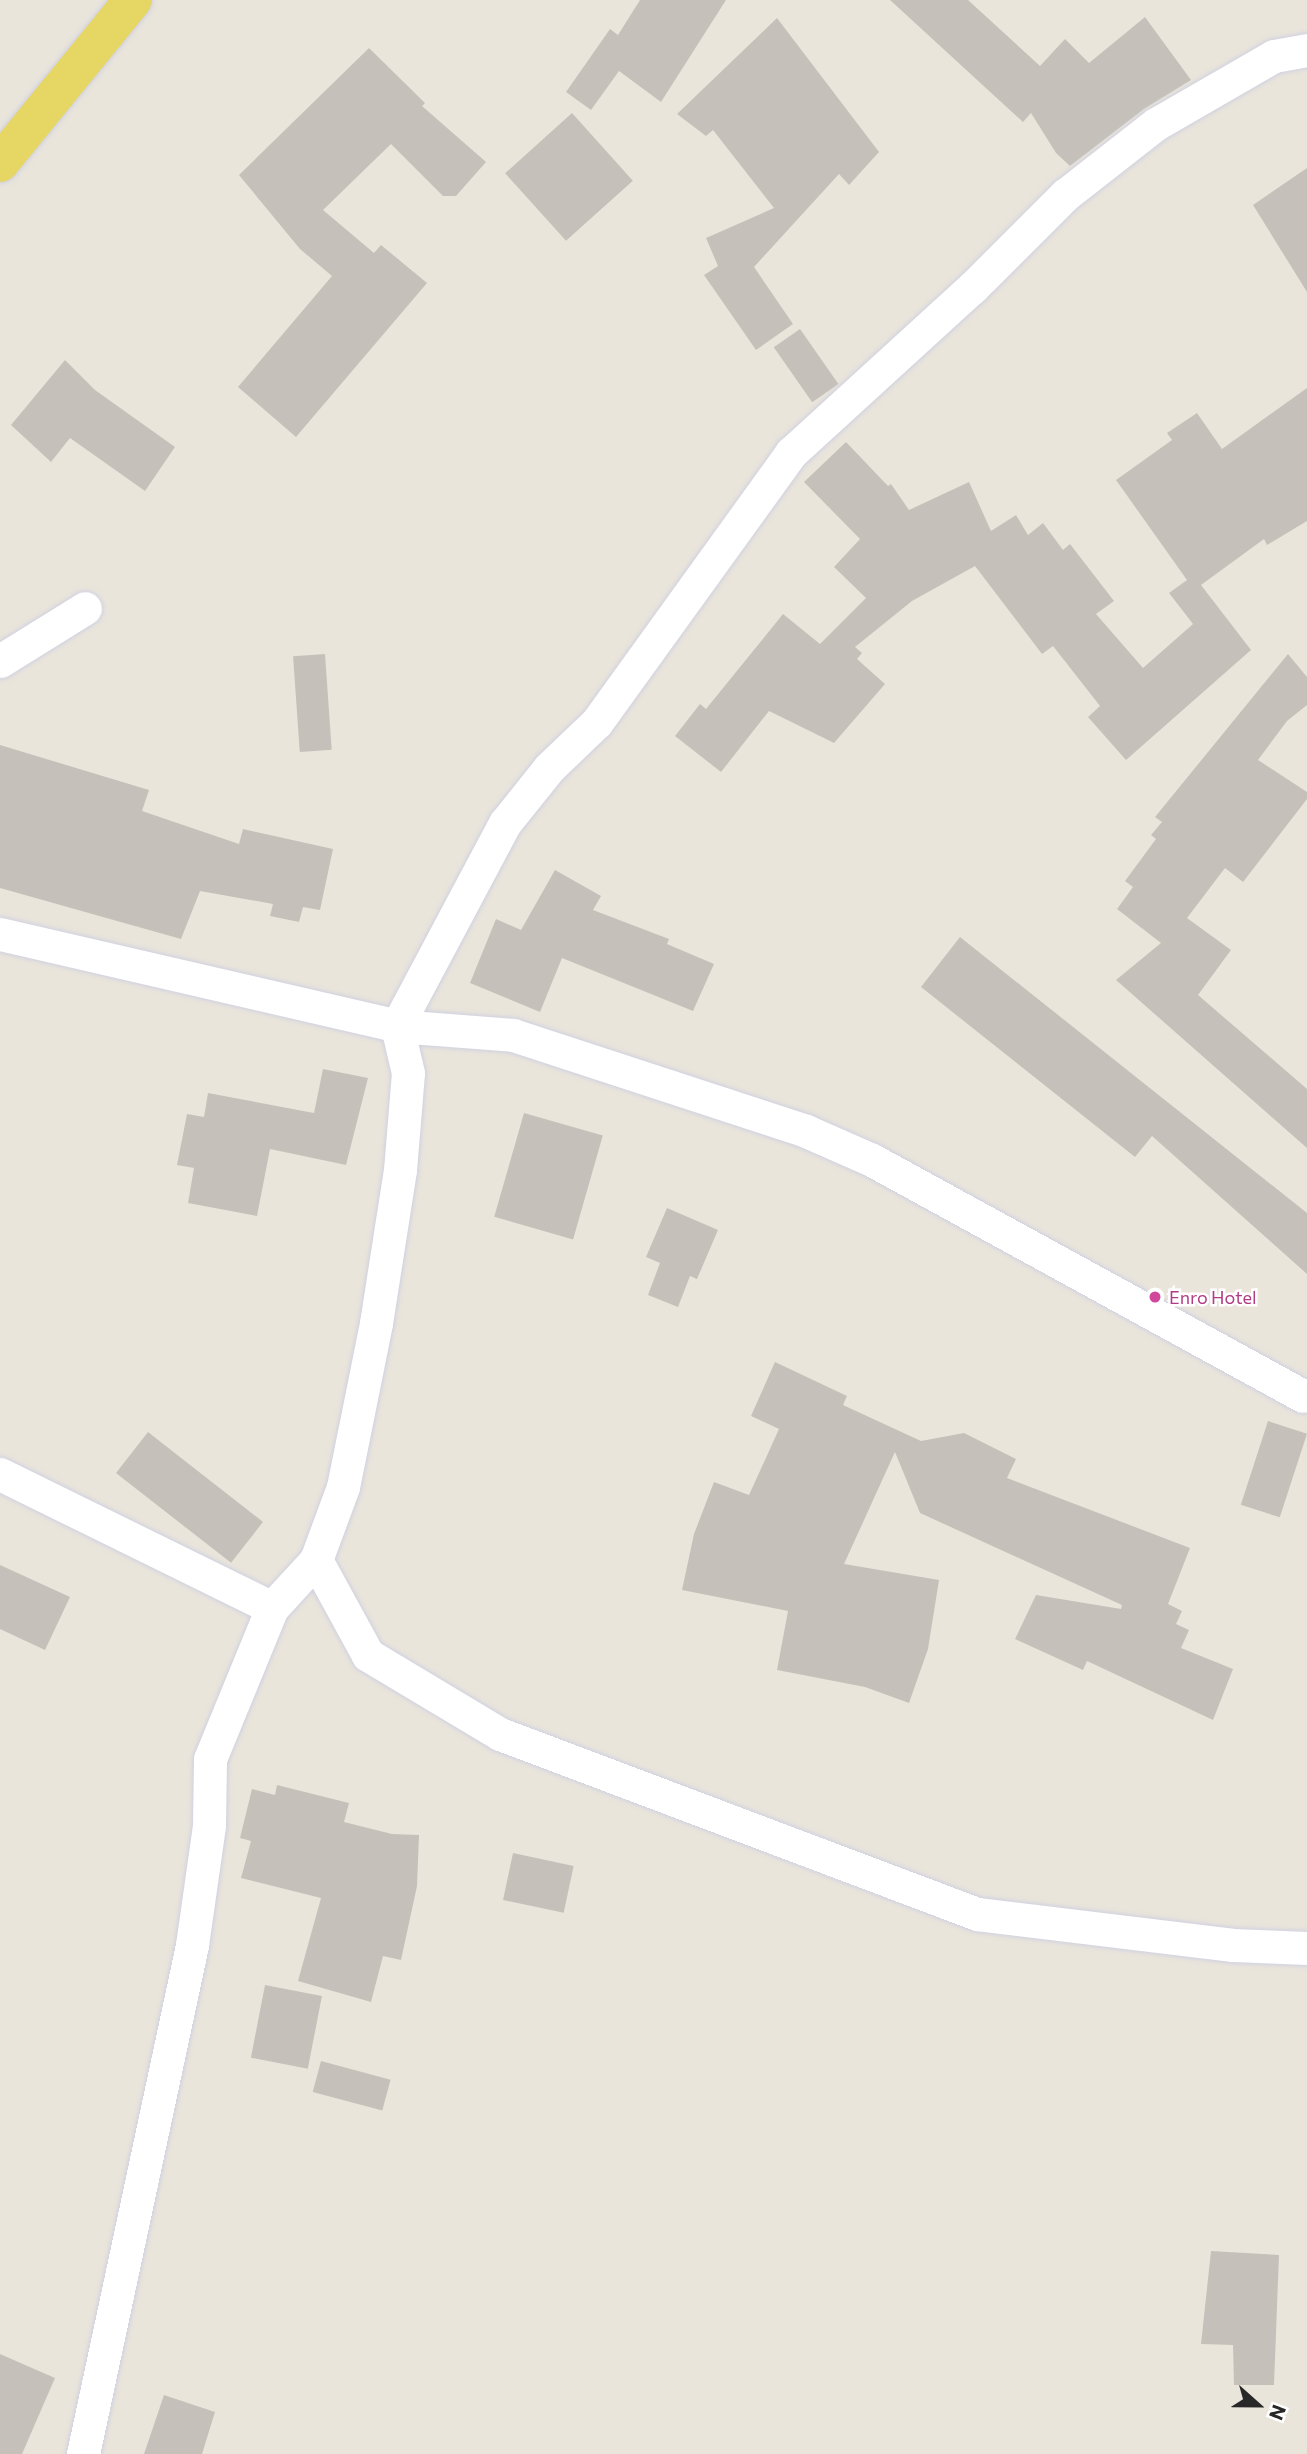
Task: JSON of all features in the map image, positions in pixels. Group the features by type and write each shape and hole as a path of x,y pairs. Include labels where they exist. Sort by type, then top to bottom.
{"main road":[{"path":"0,163 132,0"}],"street":[{"path":"83,2454 192,1945 209,1825 210,1759 272,1608 316,1560 343,1487 396,1196 408,1073 397,1026 505,823 550,768 597,722 791,453 972,288 1065,195 1156,124 1274,56 1307,50"},
{"path":"0,662 85,608"},
{"path":"0,934 397,1026 513,1035 806,1131 872,1160 1303,1396"},
{"path":"0,1474 272,1608"},
{"path":"316,1560 368,1655 500,1734 977,1914 1233,1945 1307,1948"}],"building":[{"path":"640,0 726,0 661,102 619,71 591,110 566,92 610,29 618,35"},
{"path":"890,0 968,0 1040,66 1065,39 1089,63 1145,17 1191,80 1144,109 1070,166 1056,153 1031,113 1023,122"},
{"path":"777,18 879,152 849,185 839,174 754,267 793,324 756,350 704,275 718,266 706,238 774,208 713,130 706,136 677,114"},
{"path":"369,48 425,103 422,106 486,162 456,196 443,196 391,144 323,210 374,253 381,245 427,283 296,437 238,387 332,276 300,249 239,175"},
{"path":"572,113 633,181 566,241 505,173"},
{"path":"1307,168 1307,292 1253,205"},
{"path":"800,329 838,384 812,402 774,347"},
{"path":"65,360 95,390 175,447 145,491 70,438 51,462 11,425"},
{"path":"1307,388 1307,521 1267,545 1264,539 1201,585 1251,650 1126,760 1088,717 1100,706 1053,646 1042,654 975,566 912,601 855,647 862,653 857,659 885,684 834,743 769,711 721,772 675,736 700,704 706,709 783,614 820,644 866,598 834,567 860,539 804,482 846,442 888,486 891,484 909,510 969,482 991,531 1016,515 1028,535 1043,523 1063,550 1070,544 1114,601 1096,614 1143,668 1193,624 1169,593 1187,580 1116,480 1172,440 1167,433 1197,413 1222,449"},
{"path":"325,654 332,750 300,752 293,656"},
{"path":"1288,654 1307,677 1307,705 1287,721 1258,760 1307,792 1307,799 1243,882 1225,868 1187,918 1231,950 1198,995 1307,1089 1307,1148 1116,980 1161,943 1117,909 1133,887 1125,881 1156,839 1151,835 1162,822 1155,817"},
{"path":"0,745 149,790 142,811 239,844 243,829 333,849 320,910 303,907 299,922 270,916 273,904 200,891 181,939 0,888"},
{"path":"555,870 601,896 593,910 669,939 667,944 714,964 693,1011 562,958 540,1012 470,983 496,919 521,930"},
{"path":"960,937 1307,1213 1307,1274 1152,1136 1135,1157 921,987"},
{"path":"323,1069 368,1078 346,1165 270,1149 257,1216 188,1203 194,1168 177,1165 187,1114 204,1117 208,1093 314,1113"},
{"path":"524,1113 603,1136 573,1239 494,1217"},
{"path":"667,1208 718,1230 697,1279 690,1276 678,1307 648,1295 660,1263 646,1257"},
{"path":"775,1362 847,1396 843,1405 921,1441 964,1433 1016,1459 1007,1478 1190,1548 1168,1604 1182,1611 1176,1624 1189,1630 1181,1648 1233,1669 1213,1720 1087,1661 1083,1670 1015,1639 1036,1595 1121,1609 1122,1605 920,1513 895,1452 844,1564 939,1580 928,1649 909,1703 865,1687 777,1670 788,1611 682,1590 694,1534 714,1482 749,1495 779,1429 751,1416"},
{"path":"1268,1421 1307,1434 1280,1517 1241,1505"},
{"path":"148,1432 263,1522 231,1563 116,1473"},
{"path":"0,1565 70,1597 45,1650 0,1629"},
{"path":"277,1785 349,1803 344,1822 392,1834 419,1835 417,1886 401,1960 383,1956 371,2002 298,1981 321,1898 241,1878 251,1841 240,1838 252,1789 275,1795"},
{"path":"513,1853 574,1866 564,1913 503,1900"},
{"path":"265,1985 322,1996 308,2069 251,2058"},
{"path":"321,2061 391,2080 382,2111 313,2092"},
{"path":"1211,2251 1279,2255 1274,2385 1234,2385 1233,2345 1201,2344"},
{"path":"0,2354 55,2378 22,2454 0,2454"},
{"path":"164,2395 215,2412 202,2454 144,2454"}],"place":[{"name":"Enro Hotel","path":"1155,1297"}]}
